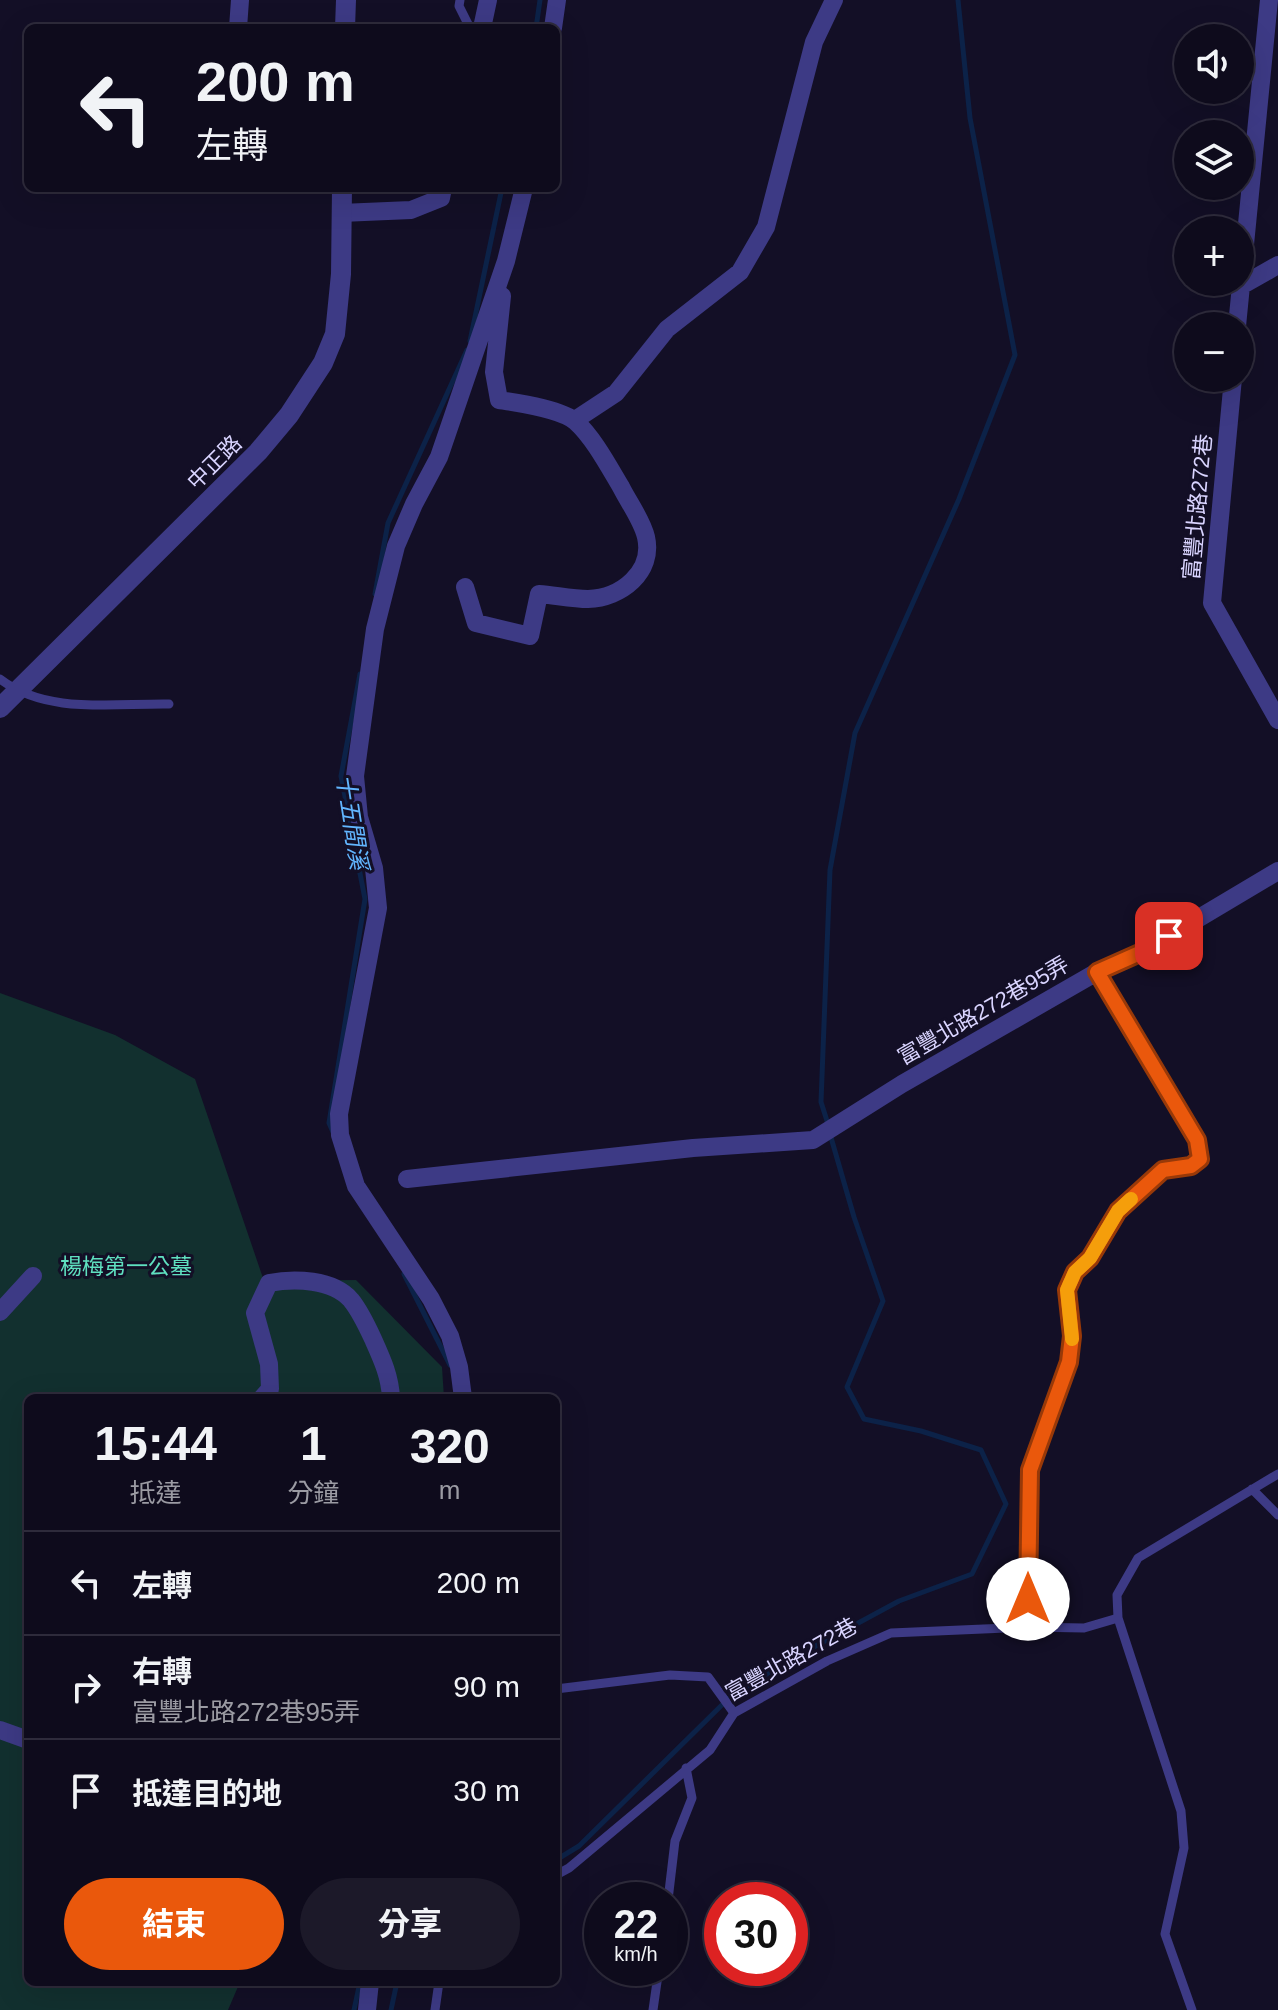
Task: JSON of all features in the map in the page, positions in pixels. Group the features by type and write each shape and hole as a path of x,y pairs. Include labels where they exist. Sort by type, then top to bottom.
{"street":[{"path":"238,24 240,0"},
{"path":"345,24 346,0"},
{"path":"483,24 488,0"},
{"path":"554,24 557,0"},
{"path":"575,420 616,393 667,329 740,272 766,227 814,42 834,0"},
{"path":"1248,216 1269,0"},
{"name":"中正路","path":"0,708 8,685 258,452 289,415 323,363 335,334 341,274 342,192"},
{"path":"341,213 411,210 441,198 442,192"},
{"path":"462,1394 450,1336 431,1299 356,1186 340,1135 339,1114 378,908 374,868 359,817 355,776 375,629 396,546 439,457 506,261 523,192"},
{"path":"465,587 476,623 530,636 539,594 589,599 625,589 643,569 647,546 644,530 606,461 575,420 537,407 499,400 494,372 506,261"},
{"path":"1254,279 1278,265"},
{"name":"富豐北路272巷","path":"1232,392 1212,603 1278,720"},
{"name":"富豐北路272巷95弄","path":"407,1179 693,1148 813,1140 902,1084 1097,972 1142,952 1278,871"},
{"path":"1028,1627 1030,1470 1069,1362 1072,1336 1067,1290 1075,1272 1090,1258 1118,1211 1163,1170 1191,1166 1200,1159 1197,1140 1097,972"},
{"path":"0,1312 33,1276"},
{"path":"266,1394 270,1389 269,1364 255,1313 269,1283 286,1279 319,1282 350,1298 382,1358 390,1380 391,1394"},
{"path":"0,1730 24,1739"},
{"path":"367,2010 370,1986"}],"lane":[{"path":"460,0 459,6 468,24"},
{"path":"8,685 49,703 169,704"},
{"path":"1192,2010 1165,1934 1184,1848 1181,1811 1118,1618 1117,1595 1138,1558 1278,1474"},
{"path":"1252,1489 1278,1515"},
{"name":"富豐北路272巷","path":"560,1873 710,1750 733,1712 827,1661 891,1633 1028,1627 1084,1628 1118,1618"},
{"path":"560,1689 670,1675 708,1677 733,1712"},
{"path":"670,1882 675,1841 692,1798 686,1768"},
{"path":"435,2010 438,1986"},
{"path":"653,2010 656,1986"}],"green space":[{"name":"楊梅第一公墓","path":"0,993 115,1035 195,1079 264,1281 356,1280 442,1367 444,1394 24,1394 24,1986 238,1986 228,2010 0,2010"}],"waterway":[{"name":"十五間溪","path":"537,24 540,0"},
{"path":"828,1124 821,1102 830,870 855,733 959,499 1015,355 970,118 958,0"},
{"name":"十五間溪","path":"470,341 501,192"},
{"name":"十五間溪","path":"375,594 388,523 467,350"},
{"name":"十五間溪","path":"333,1132 329,1123 365,899 341,776 360,674"},
{"path":"560,1858 579,1846 731,1696 786,1662 899,1601 972,1574 1006,1504 981,1450 921,1431 864,1419 847,1387 883,1301 830,1134"},
{"name":"十五間溪","path":"404,1274 450,1365"},
{"name":"十五間溪","path":"354,2010 359,1986"},
{"path":"391,2010 396,1986"}],"slow traffic":[{"path":"1072,1339 1067,1290 1075,1272 1090,1258 1118,1211 1131,1199"}],"route":[{"path":"1028,1599 1030,1470 1069,1362 1072,1336 1067,1290 1075,1272 1090,1258 1118,1211 1163,1170 1191,1166 1200,1159 1197,1140 1097,972 1169,936"}]}
